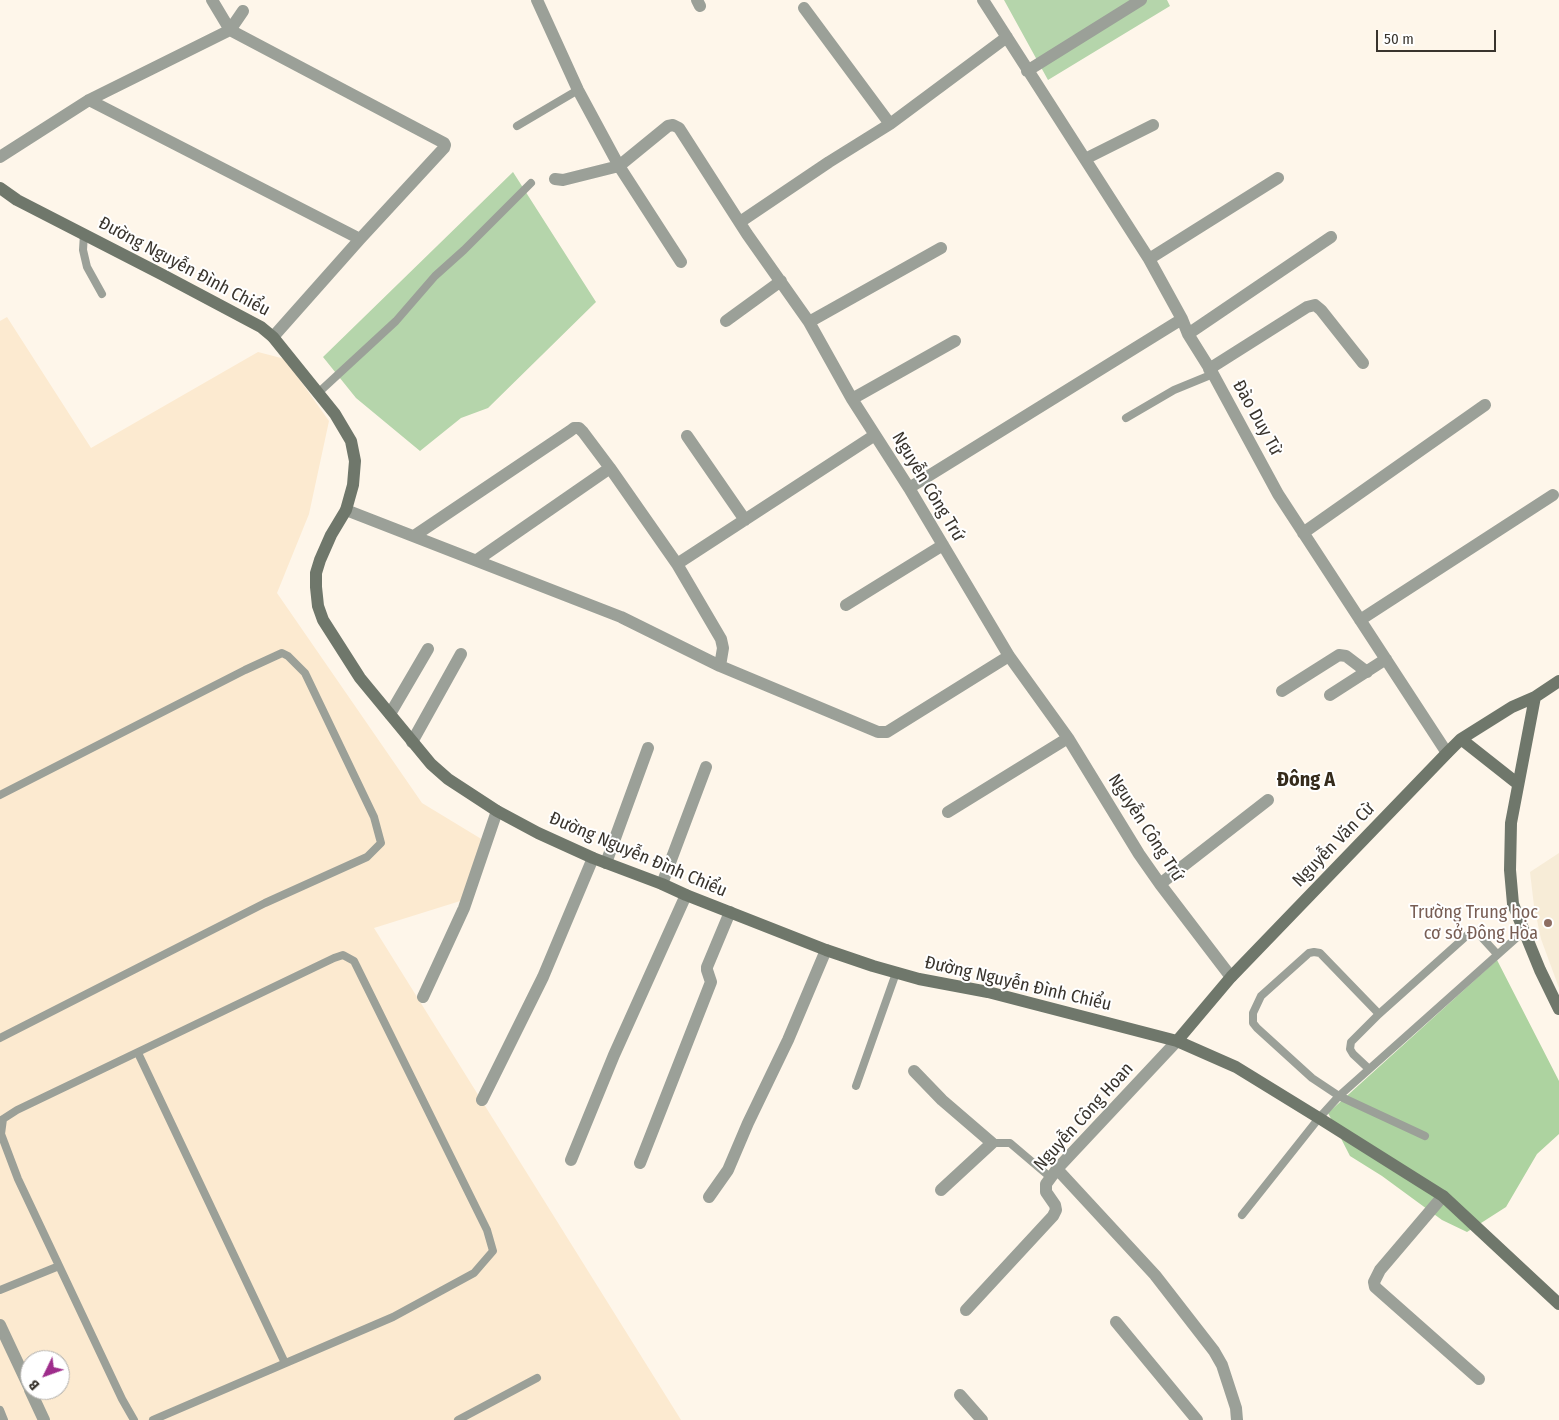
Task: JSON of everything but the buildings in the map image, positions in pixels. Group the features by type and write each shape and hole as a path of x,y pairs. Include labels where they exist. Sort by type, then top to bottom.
{"street":[{"path":"212,0 230,30 444,142 444,148 273,337"},
{"path":"537,0 578,90 618,166 681,262"},
{"name":"Đào Duy Từ","path":"983,0 1149,259 1182,319 1188,334 1278,494 1447,753"},
{"path":"1027,71 1141,0"},
{"path":"804,8 890,124"},
{"path":"0,157 89,100 230,30 243,10"},
{"path":"740,222 829,162 890,124 1007,37"},
{"path":"89,100 360,239"},
{"name":"Nguyễn Công Trứ","path":"555,179 563,180 618,166 668,126 673,125 679,128 740,222 809,322 852,399 909,488 1009,656 1068,738 1139,854 1231,978"},
{"path":"1085,159 1153,125"},
{"path":"1149,259 1278,178"},
{"name":"Đường Nguyễn Đình Chiểu","path":"0,188 17,200 253,323 273,337 335,414 351,441 355,461 354,477 346,510 331,535 316,574 318,606 323,620 360,678 431,764 448,779 497,811 538,833 593,858 826,950 919,979 988,992 1177,1041 1236,1067 1443,1196 1559,1304"},
{"path":"1188,334 1331,237"},
{"path":"809,322 941,248"},
{"path":"726,321 780,281"},
{"path":"1211,372 1307,307 1315,305 1322,310 1363,363"},
{"path":"909,488 1182,319"},
{"path":"852,399 955,341"},
{"path":"1303,533 1485,405"},
{"path":"414,536 574,428 579,428 610,468 677,564 721,639 723,648 720,666"},
{"path":"677,564 875,435"},
{"path":"687,436 745,520"},
{"path":"477,560 610,468"},
{"path":"1360,620 1553,496"},
{"path":"346,510 621,617 720,666 878,732 887,732 1009,656"},
{"path":"846,605 943,545"},
{"path":"390,714 428,649"},
{"path":"412,742 461,654"},
{"path":"1282,690 1339,655 1346,656 1367,672"},
{"path":"1330,695 1386,659"},
{"name":"Nguyễn Văn Cừ","path":"1177,1041 1231,978 1447,753 1462,739 1512,707 1535,697 1559,682"},
{"path":"1535,697 1511,823 1510,870 1513,904 1540,970 1556,994 1559,1009"},
{"path":"948,812 1068,738"},
{"path":"1462,739 1518,784"},
{"path":"606,863 648,748"},
{"path":"662,884 706,767"},
{"path":"1160,884 1268,800"},
{"path":"423,997 464,908 497,811"},
{"path":"482,1100 543,977 593,858"},
{"path":"571,1160 614,1055 686,895"},
{"path":"640,1163 711,982 707,966 730,912"},
{"path":"710,1197 728,1170 748,1123 788,1040 826,950"},
{"name":"Nguyễn Công Hoan","path":"966,1310 1053,1216 1056,1210 1055,1205 1046,1192 1046,1184 1054,1173 1177,1041"},
{"path":"914,1071 942,1100 992,1143 941,1190"},
{"path":"1054,1173 1155,1275 1214,1351 1222,1365 1236,1408 1237,1420"},
{"path":"1443,1196 1380,1270 1374,1282 1375,1287 1479,1379"},
{"path":"1116,1322 1192,1418"},
{"path":"0,1325 20,1368"},
{"path":"960,1395 982,1420"},
{"path":"35,1400 44,1420"}],"lane":[{"path":"517,126 578,90"},
{"path":"318,393 396,321 435,276 471,244 531,183"},
{"path":"84,234 83,250 88,267 102,294"},
{"path":"1126,418 1174,390 1211,372"},
{"path":"0,794 282,653 288,656 305,673 374,817 382,843 367,857 265,903 0,1038"},
{"path":"1369,1068 1353,1054 1350,1048 1351,1042 1379,1014 1473,930 1498,954"},
{"path":"1242,1215 1319,1118 1339,1096 1523,932"},
{"path":"1379,1014 1320,954 1314,952 1309,953 1261,996 1252,1014 1253,1023 1257,1028 1312,1078 1339,1096 1425,1136"},
{"path":"134,1420 122,1399 18,1179 1,1134 3,1119 17,1110 334,958 343,956 354,961 487,1230 492,1251 474,1273 393,1317 153,1420"},
{"path":"856,1086 896,972"},
{"path":"138,1053 285,1363"},
{"path":"992,1143 1010,1143 1054,1173"},
{"path":"0,1290 59,1266"},
{"path":"458,1420 537,1378"},
{"path":"0,1410 4,1420"}],"shaded area":[{"path":"7,317 91,448 258,352 285,359 329,421 309,514 277,593 422,803 483,840 473,897 374,928 681,1420 0,1420 0,321"},
{"name":"Trường Trung học cơ sở Đông Hòa","path":"1559,853 1559,988 1541,939 1534,906 1530,872"}],"green space":[{"path":"1004,0 1167,0 1170,6 1048,80"},
{"path":"513,172 596,302 488,408 461,418 420,451 356,398 323,357"},
{"path":"1497,960 1559,1081 1559,1134 1537,1154 1506,1207 1467,1232 1442,1220 1382,1176 1350,1156 1328,1113"}],"place":[{"name":"Trường Trung học cơ sở Đông Hòa","path":"1548,923"}],"district":[{"name":"Đông A","path":"1306,780"}]}
